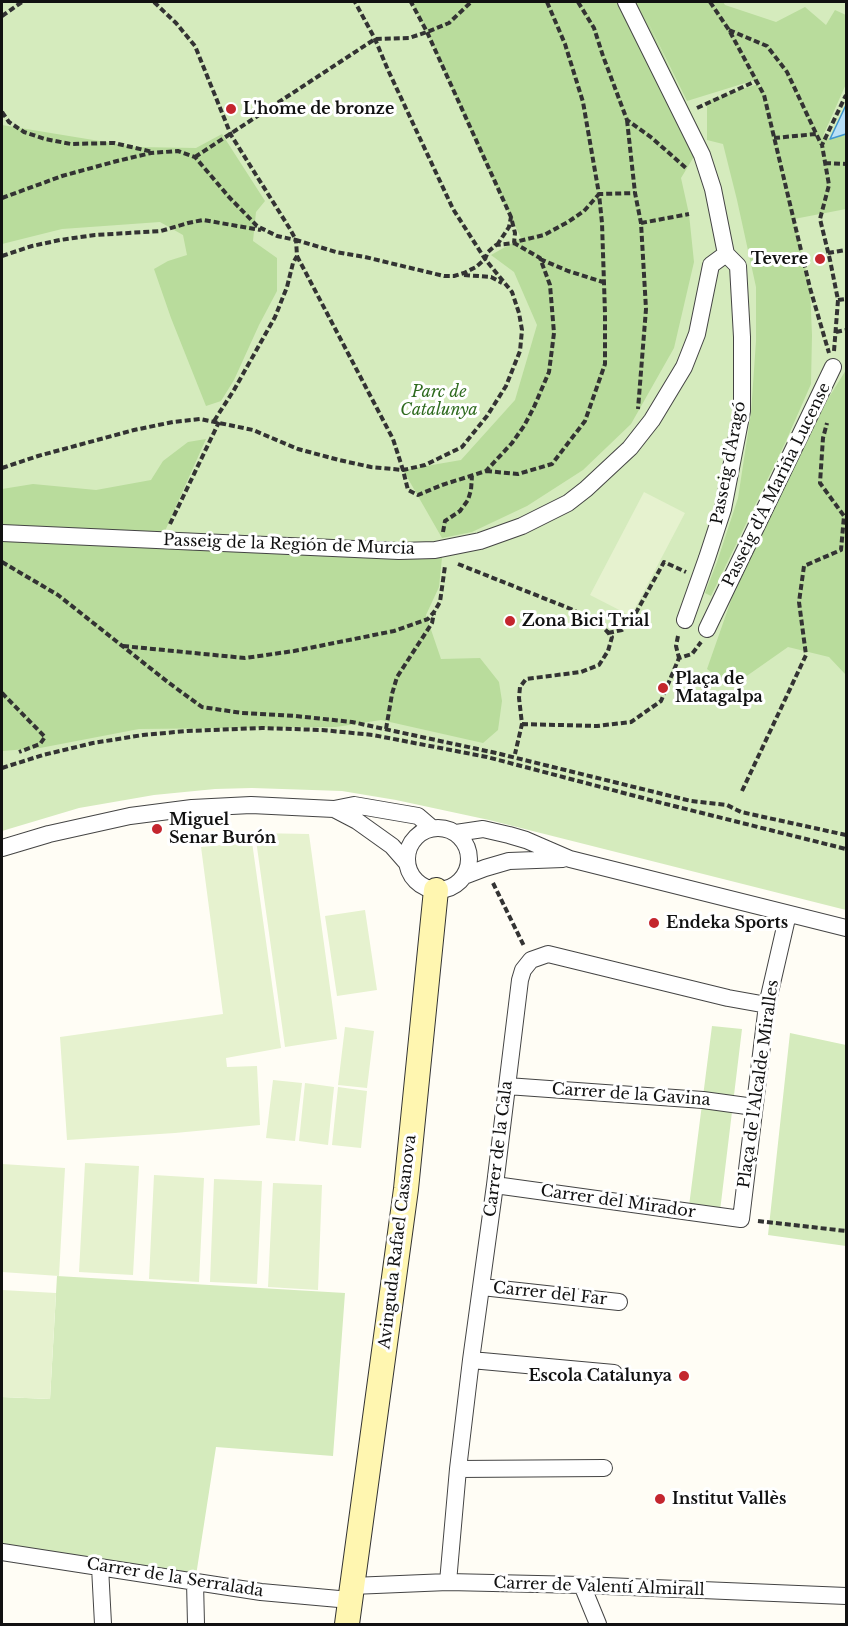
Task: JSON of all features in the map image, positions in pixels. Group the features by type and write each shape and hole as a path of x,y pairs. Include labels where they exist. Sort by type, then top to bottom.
{"street":[{"name":"Passeig d'Aragó","path":"626,2 702,154 732,260 742,337 742,411 723,509 685,620"},
{"name":"Passeig de la Región de Murcia","path":"2,533 445,553 522,526 568,503 604,474 630,448 684,367 697,334 711,265 732,260"},
{"name":"Passeig d'A Mariña Lucense","path":"707,629 833,367"},
{"path":"2,848 49,834 130,816 192,808 251,805 334,809 354,805 418,816 432,828"},
{"path":"334,809 357,821 392,846 406,862"},
{"path":"441,827 456,833 468,848 468,867 464,876 457,884 447,889 436,891 419,885 408,871 406,862 410,843 416,836 432,828 441,827"},
{"path":"456,833 483,829 492,831 526,840 570,859 846,928"},
{"path":"464,876 485,867 509,861 570,859"},
{"name":"Avinguda Rafael Casanova","path":"347,1624 406,1189 436,891"},
{"name":"Plaça de l'Alcalde Miralles","path":"741,1219 767,1005 788,914"},
{"path":"531,960 548,954 728,998 767,1005"},
{"name":"Carrer de la Cala","path":"448,1582 471,1360 520,980 523,970 531,960"},
{"name":"Carrer de la Gavina","path":"507,1086 703,1100 754,1107"},
{"name":"Carrer del Mirador","path":"495,1185 741,1219"},
{"name":"Carrer del Far","path":"482,1287 619,1302"},
{"path":"471,1360 614,1373"},
{"path":"458,1469 604,1467"},
{"name":"Carrer de la Serralada","path":"2,1552 261,1592 351,1593"},
{"path":"100,1567 103,1624"},
{"path":"195,1582 196,1624"},
{"name":"Carrer de Valentí Almirall","path":"351,1593 448,1582 846,1596"},
{"path":"582,1585 598,1624"}],"path":[{"path":"2,16 22,2"},
{"path":"154,2 176,22 195,46 231,134 296,240 297,256 393,439 408,490 418,495 486,471 518,474 552,464 585,421 605,364 602,223 599,194 583,102 565,44 547,2"},
{"path":"2,468 134,430 200,419 253,430 298,449 360,464 403,470 424,465 462,447 487,416 506,386 520,351 522,322 512,292 485,259 453,209 356,2"},
{"path":"411,2 427,32 511,217 515,232 514,243"},
{"path":"195,157 375,39 410,38 449,24 471,2"},
{"path":"578,2 594,28 627,120 635,193 641,223 646,309 636,423 645,428"},
{"path":"710,2 729,30 764,95 810,288 833,367"},
{"name":"Passeig d'A Mariña Lucense","path":"729,30 767,46 787,72 822,145 829,185 820,219 838,300 833,367"},
{"path":"682,114 756,81"},
{"path":"822,145 846,95"},
{"path":"2,112 9,122 24,132 45,139 70,144 114,143 156,153"},
{"path":"627,120 688,169"},
{"path":"774,138 816,134"},
{"path":"2,198 62,176 117,161 178,151 195,157 229,197 257,226 265,231 336,252 365,256 444,276 491,277 512,292"},
{"path":"825,163 846,164"},
{"path":"496,245 544,235 584,211 599,194 635,193"},
{"path":"641,223 688,214"},
{"path":"460,275 476,267 485,259 509,227 511,217"},
{"path":"2,256 60,240 160,231 203,220 265,231"},
{"path":"514,243 568,271 603,282"},
{"path":"828,253 846,250"},
{"path":"166,540 167,531 216,421 275,317 297,256"},
{"path":"486,471 524,426 549,372 554,333 550,285 540,258"},
{"path":"838,300 846,299"},
{"path":"836,332 846,330"},
{"path":"742,791 806,655 799,602 804,566 841,550 844,516 820,483 823,438 829,416"},
{"path":"444,529 445,521 460,511 468,500 472,476"},
{"path":"122,646 245,658 294,651 394,631 428,619 434,612 440,602 445,553 571,609 602,626 612,637 608,651 599,665 581,672 526,678 520,687 522,724 515,754"},
{"path":"2,562 58,595 202,707 242,713 352,722 485,750 691,801 728,805 741,812 846,835"},
{"path":"608,633 622,630 632,620 664,562"},
{"path":"386,729 397,677 432,623 434,612"},
{"path":"522,724 597,726 631,722 661,701 679,658 677,639 685,620"},
{"path":"679,658 692,654 699,647 707,629"},
{"path":"2,693 45,737 40,744 19,752"},
{"path":"2,768 93,743 143,735 262,728 364,734 487,758 846,849"},
{"path":"485,867 531,960"},
{"path":"741,1219 846,1231"}],"green space":[{"name":"Parc de Catalunya","path":"2,2 846,2 846,910 489,820 342,791 252,788 154,795 79,808 2,831"},
{"path":"411,2 723,2 725,5 776,22 805,7 826,25 835,10 846,15 846,84 823,136 830,139 846,134 846,209 794,219 810,288 811,384 711,596 705,593 738,498 751,413 756,341 756,287 723,144 707,140 707,101 758,84 762,91 758,79 687,101 645,16 704,140 681,178 689,214 694,262 674,348 631,424 583,470 527,506 472,532 442,538 403,470 461,460 515,400 537,325 514,272 491,255 521,238 485,164 427,32"},
{"path":"2,125 136,147 196,148 222,134 265,201 256,212 253,241 277,258 277,291 234,380 221,401 206,406 154,269 168,261 187,255 183,235 160,222 62,229 2,244"},
{"path":"846,370 846,675 829,657 788,647 731,687 707,669 736,586 816,418"},
{"path":"206,439 161,540 443,548 439,587 426,615 441,659 480,658 499,682 502,701 498,730 483,743 381,720 336,727 139,729 40,748 2,751 2,489 33,484 96,490 151,480 163,461 188,442"},
{"path":"644,492 685,513 631,616 590,595"},
{"path":"255,833 309,834 337,1039 285,1047"},
{"path":"252,842 281,1048 226,1058 227,1067 257,1066 260,1125 67,1140 60,1037 223,1014 201,847"},
{"path":"365,910 377,990 337,996 325,916"},
{"path":"712,1026 742,1029 720,1211 689,1206"},
{"path":"345,1027 374,1031 367,1088 338,1085"},
{"path":"790,1033 846,1045 846,1246 768,1235"},
{"path":"273,1080 302,1083 295,1141 266,1138"},
{"path":"305,1083 334,1087 328,1145 299,1141"},
{"path":"338,1087 367,1091 361,1148 332,1145"},
{"path":"85,1163 139,1166 133,1275 79,1272"},
{"path":"2,1164 65,1168 59,1276 2,1272"},
{"path":"154,1175 204,1178 199,1282 149,1279"},
{"path":"214,1179 262,1181 257,1284 210,1282"},
{"path":"273,1183 322,1185 318,1290 268,1287"},
{"path":"57,1276 345,1293 333,1456 216,1447 195,1582 2,1552 2,1397 50,1399"},
{"path":"2,1290 56,1293 50,1399 2,1397"}],"water":[{"path":"846,105 846,134 830,139"}],"place":[{"name":"L'home de bronze","path":"231,109"},
{"name":"Tevere","path":"820,259"},
{"name":"Zona Bici Trial","path":"510,621"},
{"name":"Plaça de Matagalpa","path":"663,688"},
{"name":"Miguel Senar Burón","path":"157,829"},
{"name":"Endeka Sports","path":"654,923"},
{"name":"Escola Catalunya","path":"684,1376"},
{"name":"Institut Vallès","path":"660,1499"}]}
